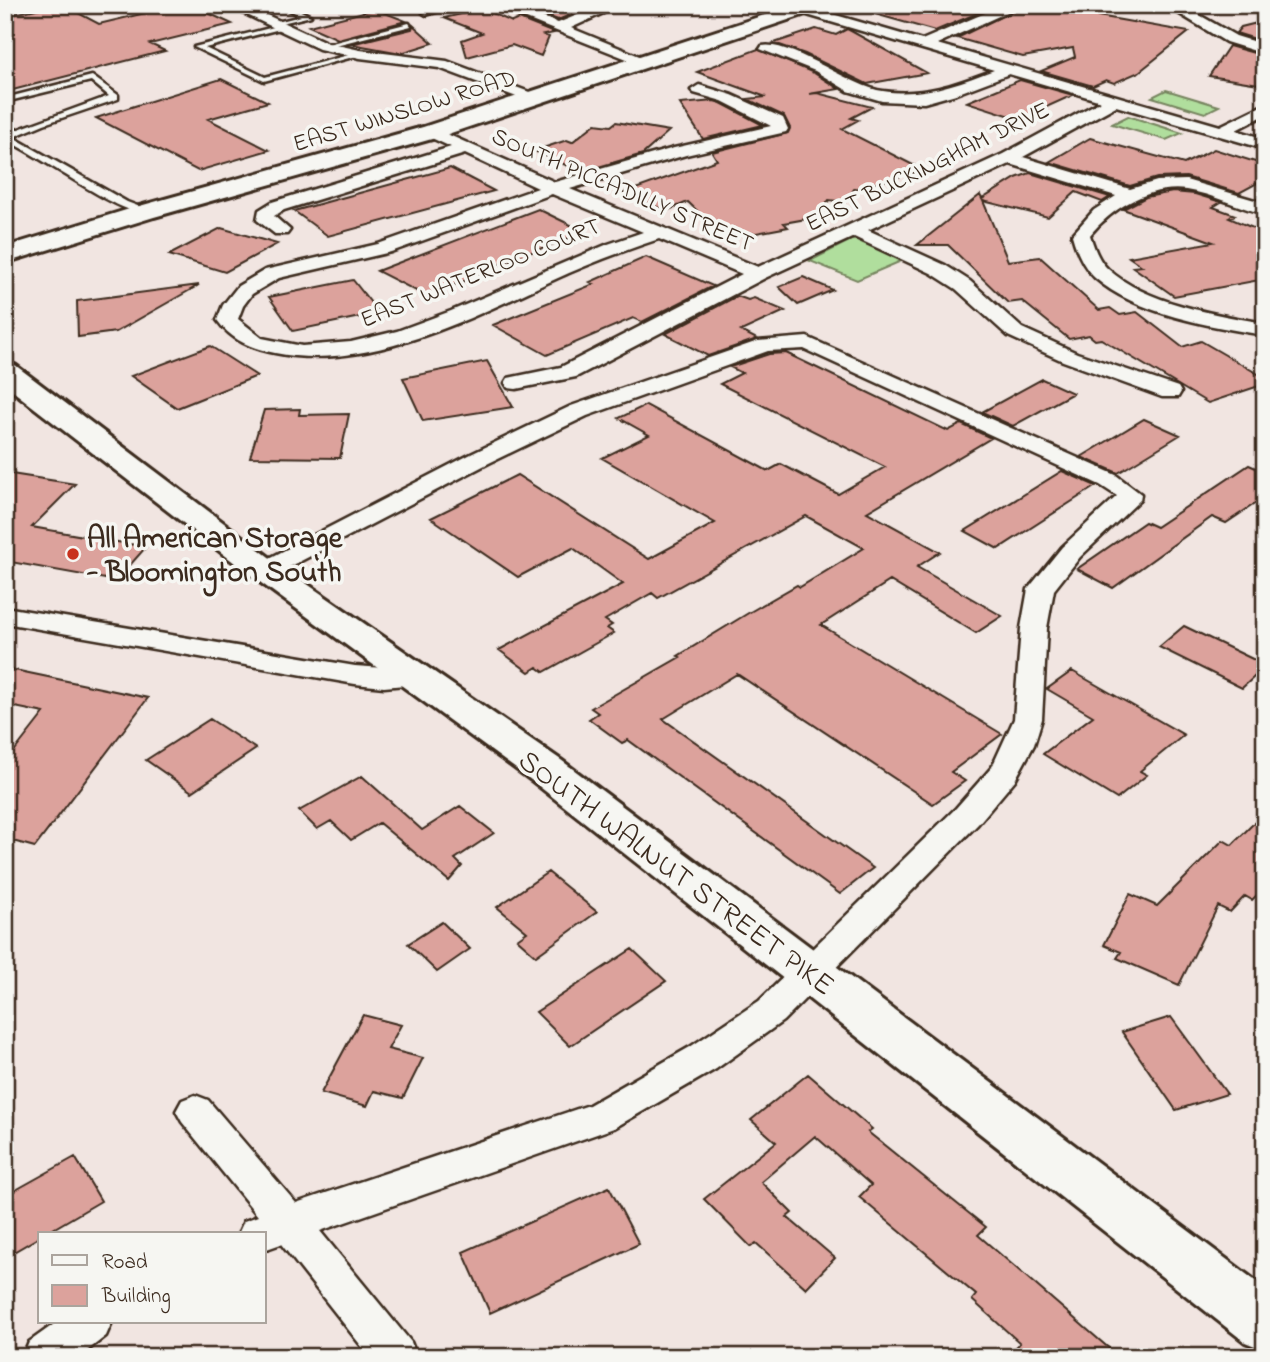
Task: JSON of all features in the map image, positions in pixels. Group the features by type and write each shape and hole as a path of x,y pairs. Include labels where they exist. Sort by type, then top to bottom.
{"street":[{"path":"233,5 324,46 360,54 442,64 535,99"},
{"path":"498,5 647,62"},
{"path":"559,28 614,5"},
{"path":"923,44 1016,5"},
{"path":"1172,5 1208,23 1231,39 1265,50"},
{"path":"808,7 923,44 1265,144"},
{"name":"EAST WINSLOW ROAD","path":"5,255 145,212 431,132 808,7"},
{"path":"767,49 820,68 853,88 882,96 924,98 1009,69"},
{"path":"553,188 581,183 621,168 724,140 780,129 776,121 727,98 699,90"},
{"name":"EAST BUCKINGHAM DRIVE","path":"758,274 1009,158 1115,100"},
{"path":"1222,131 1265,109"},
{"name":"SOUTH PICCADILLY STREET","path":"431,132 553,188 758,274"},
{"path":"281,230 266,220 265,214 278,206 466,148"},
{"path":"1009,158 1131,195"},
{"path":"1265,209 1185,184 1167,185 1131,195 1089,223 1081,234 1084,248 1100,272 1126,290 1213,319 1265,329"},
{"name":"EAST WATERLOO COURT","path":"553,188 384,248 272,274 244,290 233,305 227,320 255,343 280,348 333,352 360,347 388,341 631,240 660,233"},
{"path":"854,230 938,269 963,285 1015,332 1070,357 1170,392"},
{"path":"516,383 568,372 758,274"},
{"path":"265,570 481,458 579,411 765,345 788,342 807,343 1122,488 1129,494 1128,500 1071,552 1041,589 1034,628 1028,719 1019,745 1004,773 967,816 771,1011 715,1050 601,1117 273,1228"},
{"name":"SOUTH WALNUT STREET PIKE","path":"5,371 265,570 546,770 1265,1323"},
{"path":"5,615 355,676 416,677"},
{"path":"195,1111 273,1228 396,1357"},
{"path":"44,1357 88,1324"}],"lane":[{"path":"106,5 114,9 131,5"},
{"path":"283,5 307,16 198,47 264,79 360,54"},
{"path":"426,13 456,5"},
{"path":"324,46 409,24"},
{"path":"5,100 92,78 115,97 6,137"},
{"path":"6,137 124,204 145,212"}],"green space":[{"path":"1166,90 1219,106 1205,113 1152,97"},
{"path":"1128,116 1182,133 1166,140 1112,124"},
{"path":"851,240 859,240 906,259 857,280 810,261"}],"building":[{"path":"63,5 99,24 179,5 191,5 232,24 150,44 165,51 5,92 5,16"},
{"path":"556,5 594,5 558,20 537,12"},
{"path":"877,5 921,5 958,12 958,5 997,5 935,31 875,14"},
{"path":"1025,5 1115,5 1093,15 1189,32 1139,72 1114,83 1106,80 1093,86 1041,71 1075,57 1073,48 1023,57 957,38"},
{"path":"375,9 406,21 338,39 309,26"},
{"path":"483,9 512,22 519,19 554,33 544,35 549,37 541,56 512,45 467,57 462,40 482,33 444,18"},
{"path":"1265,21 1265,42 1236,33 1241,27"},
{"path":"413,25 433,43 401,53 351,44 412,29"},
{"path":"816,29 836,35 847,29 927,73 867,84 805,54 774,43"},
{"path":"1229,46 1265,56 1265,85 1209,76"},
{"path":"758,49 814,73 839,89 809,94 817,93 872,107 851,118 858,120 842,129 923,170 854,189 845,202 829,200 817,217 784,223 788,227 746,235 742,231 722,235 688,202 666,211 624,193 717,160 712,152 788,133 790,128 784,116 747,99 766,97 697,72"},
{"path":"221,79 268,102 208,119 269,150 198,171 96,118"},
{"path":"1020,80 1073,95 1020,119 967,102"},
{"path":"714,101 763,125 703,139 680,104"},
{"path":"616,122 669,131 643,154 581,172 534,151 567,140 572,142 595,124 611,126"},
{"path":"1090,138 1184,164 1214,149 1265,165 1265,179 1239,193 1186,177 1157,178 1130,186 1049,162"},
{"path":"450,168 494,191 328,236 294,211"},
{"path":"1030,173 1110,197 1102,202 1076,192 1048,217 983,201 1008,261 1040,257 1099,310 1110,308 1120,315 1137,312 1182,347 1201,341 1265,378 1265,384 1208,403 1101,339 1095,340 1089,335 1069,339 1022,301 1008,303 948,245 917,245 980,195 982,199 1016,178"},
{"path":"1173,192 1195,194 1221,202 1213,207 1235,215 1229,218 1265,233 1265,279 1174,296 1133,267 1142,266 1129,257 1213,242 1123,209 1146,197"},
{"path":"538,209 585,232 484,270 487,272 426,296 377,271"},
{"path":"221,228 277,244 225,272 169,255"},
{"path":"646,257 713,286 642,322 633,318 547,355 493,325 594,284 590,282"},
{"path":"803,277 833,290 798,305 779,287"},
{"path":"353,280 379,313 293,331 269,297"},
{"path":"199,285 116,332 78,337 77,301"},
{"path":"737,296 748,300 754,298 785,311 741,331 757,339 708,356 665,334"},
{"path":"210,346 257,376 177,408 131,376"},
{"path":"786,353 948,431 961,424 991,438 867,512 940,552 917,567 1002,616 976,633 890,581 821,625 1002,734 951,772 965,781 933,804 737,674 663,719 873,868 840,894 628,740 622,743 589,719 598,713 591,708 680,657 678,656 750,612 797,585 800,587 864,548 806,516 658,598 652,593 605,620 612,625 607,628 614,633 544,672 537,667 529,672 499,650 623,584 573,548 518,577 431,518 517,475 649,559 715,523 602,458 649,435 619,418 646,405 768,471 781,464 838,494 885,467 720,384 742,373 730,367 769,354"},
{"path":"487,361 513,407 423,421 403,378"},
{"path":"1042,379 1073,393 1013,426 982,412"},
{"path":"300,409 299,415 349,414 340,458 250,457 264,410"},
{"path":"1144,419 1180,435 1118,473 1081,457"},
{"path":"1249,465 1265,472 1265,497 1226,523 1212,517 1113,588 1077,569 1145,522 1156,527"},
{"path":"1062,471 1096,486 998,549 965,531"},
{"name":"All American Storage - Bloomington South","path":"5,473 75,484 32,527 146,547 116,581 5,561"},
{"path":"1184,626 1265,667 1242,688 1159,647"},
{"path":"5,668 148,698 35,847 5,839 5,763 44,713 5,705"},
{"path":"1072,671 1184,735 1140,771 1147,775 1117,799 1043,754 1093,716 1047,689"},
{"path":"210,719 256,749 192,792 146,760"},
{"path":"362,776 422,830 460,806 494,833 455,859 462,866 449,881 379,823 351,840 331,821 317,829 299,811"},
{"path":"1265,812 1265,887 1252,900 1245,896 1230,912 1218,906 1179,985 1117,958 1121,952 1104,945 1130,894 1157,906 1223,840 1232,845"},
{"path":"548,872 597,912 536,956 517,939 527,932 497,907"},
{"path":"442,922 470,949 437,972 408,944"},
{"path":"632,949 666,981 570,1046 536,1012"},
{"path":"363,1015 401,1025 388,1049 423,1058 403,1098 374,1091 367,1106 321,1093"},
{"path":"1171,1017 1227,1094 1176,1110 1122,1032"},
{"path":"808,1074 872,1129 868,1132 986,1227 978,1235 1119,1357 1007,1357 1020,1343 972,1300 976,1295 859,1197 871,1185 815,1136 761,1182 792,1213 787,1217 835,1258 806,1288 756,1243 751,1247 704,1199 776,1142 751,1120"},
{"path":"75,1157 101,1201 48,1232 38,1232 38,1238 5,1257 5,1196"},
{"path":"609,1187 639,1244 490,1313 463,1252"}],"place":[{"name":"All American Storage - Bloomington South","path":"73,554"}]}
